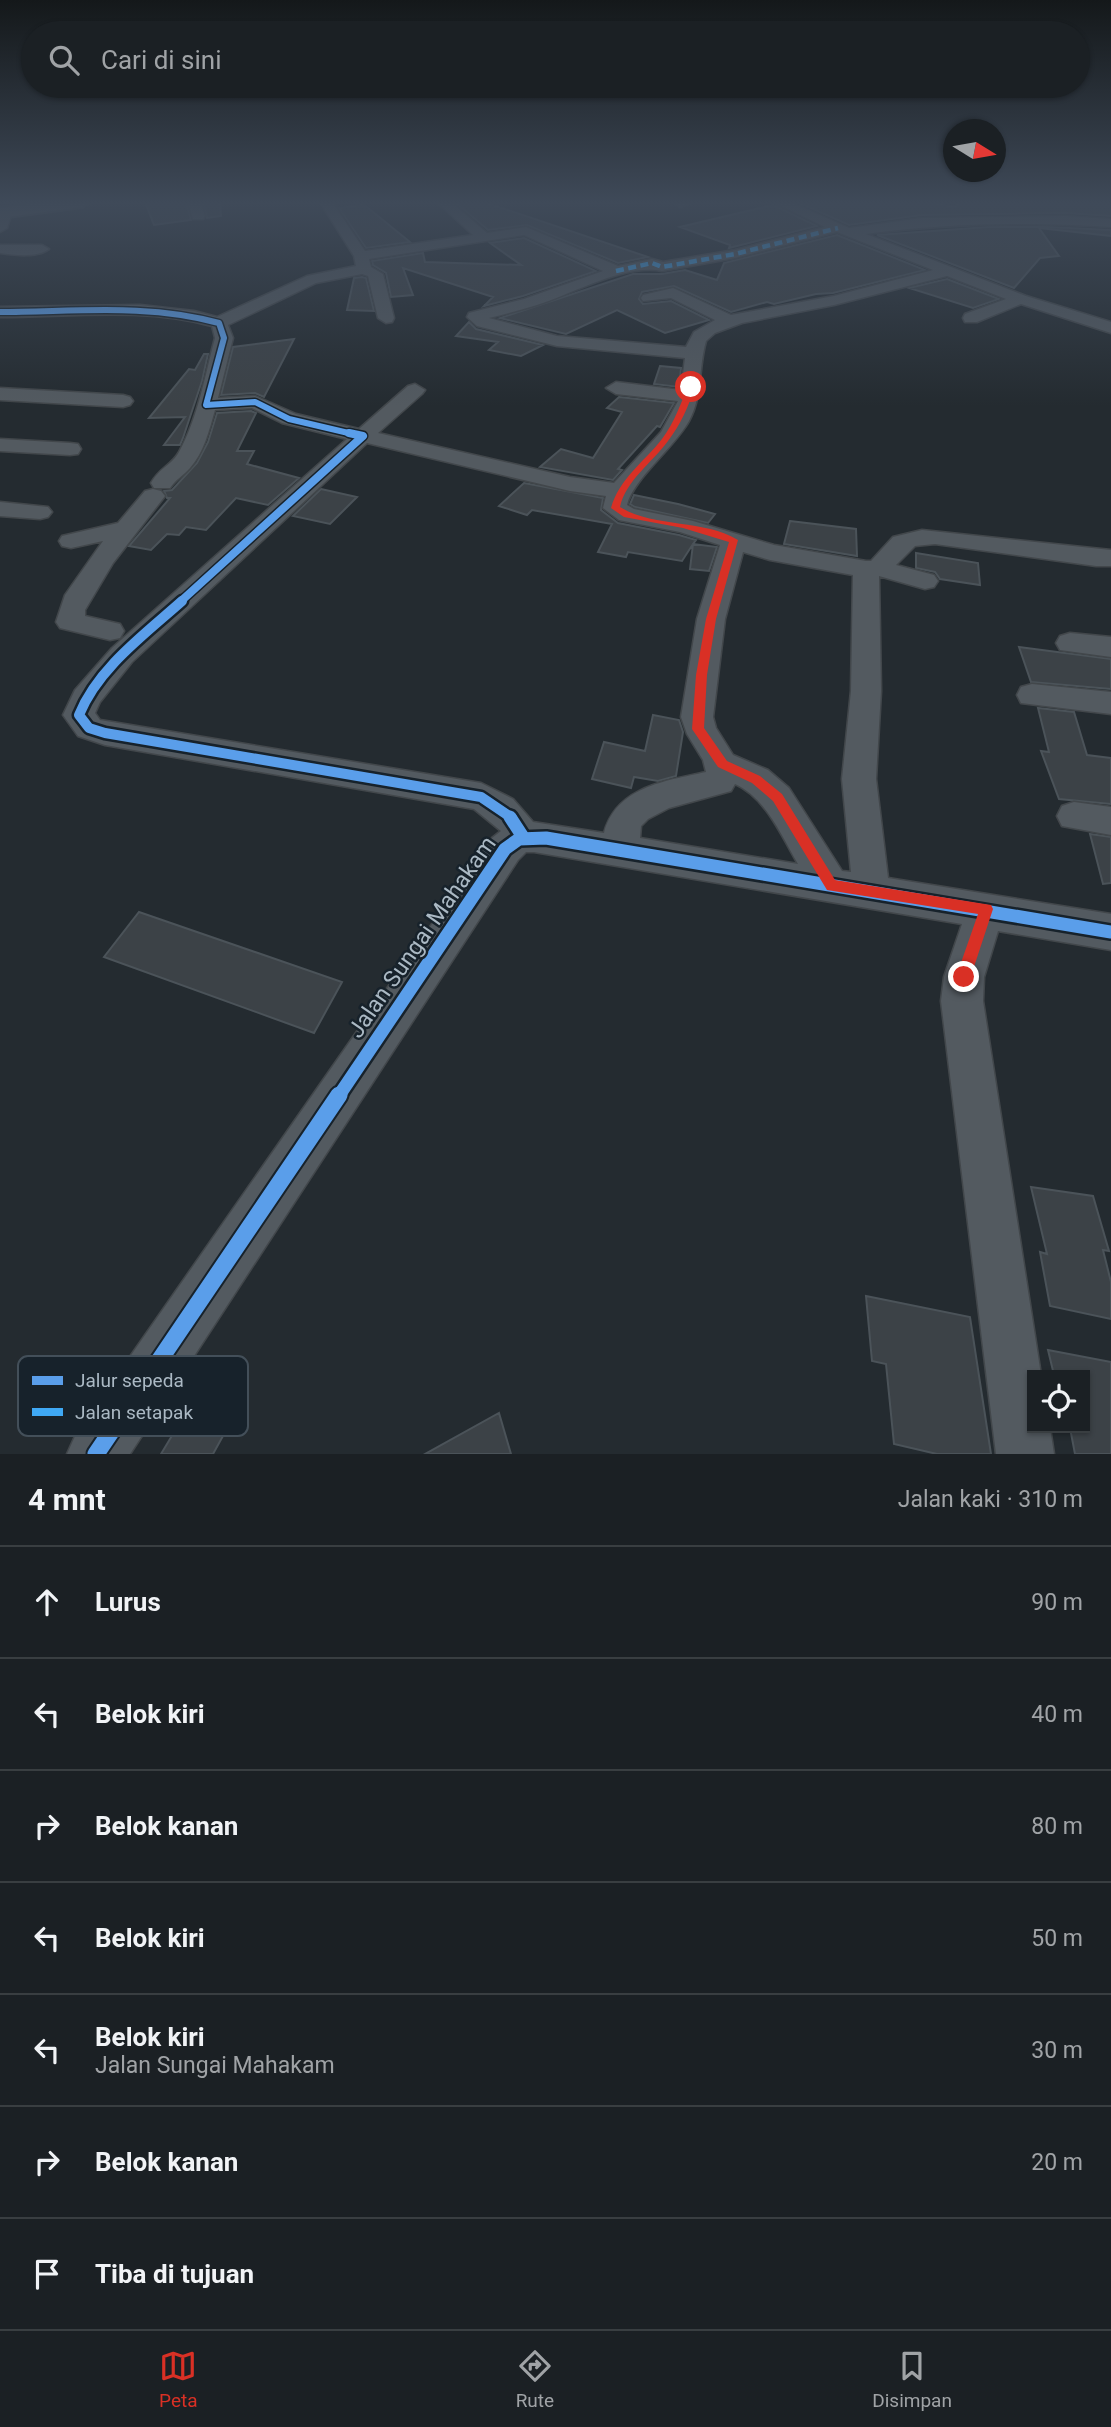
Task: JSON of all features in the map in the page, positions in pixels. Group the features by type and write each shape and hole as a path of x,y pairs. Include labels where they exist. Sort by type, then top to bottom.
{"street":[{"path":"0,312 168,313 196,316 219,323 312,279 339,270"},
{"path":"371,270 375,274 386,318"},
{"path":"621,270 475,317 483,322 557,341 694,353"},
{"path":"944,270 1080,320 1111,328"},
{"path":"925,581 873,568 770,552 734,540 619,512 615,508 619,491 664,441 681,416 690,397 698,337 707,330 729,321 816,305 947,271"},
{"path":"649,298 673,293 729,321"},
{"path":"971,318 1020,299"},
{"path":"1080,320 1107,347"},
{"path":"110,631 70,622 69,616 74,602 125,529 167,474 175,472 186,461 206,405 223,338 219,323"},
{"path":"616,388 690,397"},
{"path":"415,390 122,655 86,698 79,715 89,728 105,733 481,797 504,809 518,825 523,836"},
{"path":"0,394 123,401"},
{"path":"206,405 255,402 289,419 570,484 619,491"},
{"path":"0,444 70,449"},
{"path":"0,509 40,512"},
{"path":"71,541 125,529"},
{"path":"872,892 859,779 873,568 897,544 908,538 935,537 1111,558"},
{"path":"624,852 622,832 626,818 638,804 719,782 724,774 723,764 698,729 697,717 711,619 734,540"},
{"path":"1070,643 1111,647"},
{"path":"1032,695 1111,703"},
{"path":"723,764 756,779 778,798 831,886"},
{"path":"1074,816 1111,821"},
{"name":"Jalan Sungai Mahakam","path":"162,1356 505,849 514,840 523,836 986,909 1111,932"},
{"path":"986,909 964,977 962,1001 1025,1454"},
{"name":"Jalan Sungai Mahakam","path":"96,1454 108,1436"}],"building":[{"path":"381,270 404,270 413,295 391,297 386,273"},
{"path":"409,270 596,271 484,306 493,297"},
{"path":"685,270 717,280 721,270 925,270 833,293 816,294 774,304 767,302 731,312 674,286 642,292 639,299 643,304 671,301 709,320 665,333 617,310 566,334 500,318 633,274 662,274"},
{"path":"967,270 1030,270 1014,288"},
{"path":"354,278 366,278 374,311 347,310"},
{"path":"947,279 999,299 973,308 909,288"},
{"path":"469,322 476,329 543,345 521,356 489,350 498,342 456,336"},
{"path":"294,339 264,397 255,393 221,395 233,347"},
{"path":"204,354 208,354 202,381 180,445 164,445 185,417 149,418 189,369 195,370"},
{"path":"660,366 681,368 679,387 654,384"},
{"path":"619,397 674,403 660,427 657,426 618,469 622,470 613,480 540,467 561,449 593,458 622,412 607,408"},
{"path":"217,413 256,413 237,451 254,451 247,464 299,478 268,505 236,498 206,530 186,527 179,535 167,534 151,550 129,546 170,498 167,498 164,491 172,490 197,463 208,442"},
{"path":"524,483 603,498 601,510 618,523 696,540 682,561 628,552 626,557 598,552 612,524 532,510 527,515 499,506"},
{"path":"321,489 357,497 330,524 293,516"},
{"path":"634,495 715,514 708,523 635,507 630,504"},
{"path":"790,521 856,529 857,556 784,544"},
{"path":"693,544 717,547 709,571 690,569"},
{"path":"916,553 978,563 980,585 940,579 935,572 916,568"},
{"path":"1019,647 1111,659 1111,689 1031,682"},
{"path":"1038,708 1074,712 1087,755 1111,758 1111,804 1059,799 1041,751 1049,752"},
{"path":"653,715 679,720 683,732 676,776 658,781 634,777 631,788 592,779 604,742 645,751"},
{"path":"1090,834 1111,837 1111,883 1103,884"},
{"path":"139,912 342,982 314,1033 104,957"},
{"path":"1031,1187 1093,1196 1109,1251 1103,1250 1111,1282 1111,1319 1050,1306 1040,1252 1047,1254"},
{"path":"866,1296 970,1317 991,1454 937,1454 894,1444 886,1364 872,1361"},
{"path":"1048,1350 1111,1362 1111,1454 1075,1454 1071,1433 1090,1433 1090,1370 1053,1370"},
{"path":"499,1413 511,1454 425,1454"},
{"path":"172,1436 223,1436 213,1454 161,1454"}],"marked path":[{"path":"616,271 621,270"}],"cycle path":[{"path":"0,312 140,310 194,316 219,323 224,338 206,405 255,402 289,419 363,436 122,655 86,698 79,715 89,728 105,733 481,797 506,813 523,837"},
{"path":"162,1356 505,849 514,841 529,837 546,838 1111,932"},
{"path":"96,1454 108,1436"}],"route":[{"path":"691,387 690,397 681,416 664,441 619,491 615,508 627,515 684,526 734,540 711,619 697,717 698,729 723,764 756,779 778,798 831,886 986,909 964,977"}]}
